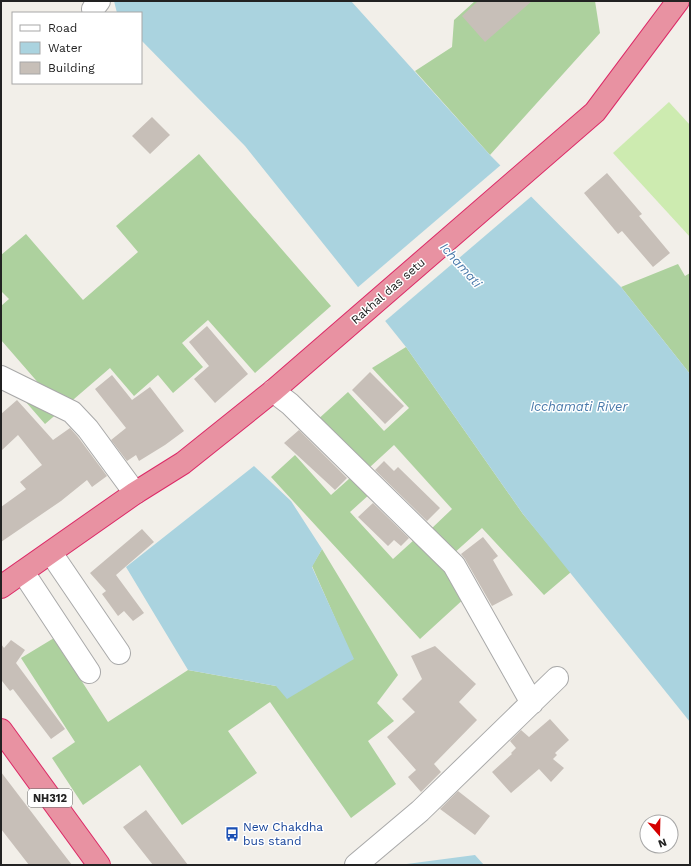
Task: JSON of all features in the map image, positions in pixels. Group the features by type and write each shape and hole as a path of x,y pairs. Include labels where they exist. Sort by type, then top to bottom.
{"highway":[{"name":"Rakhal das setu","path":"1,587 135,493 183,463 276,388 595,112 678,1"},
{"name":"NH312","path":"1,730 99,865"}],"street":[{"path":"1,377 72,412 88,429 135,493"},
{"path":"276,388 290,404 454,565 532,703"},
{"path":"51,553 119,653"},
{"path":"23,572 88,672"},
{"path":"356,865 420,811 557,678"}],"green space":[{"path":"475,1 595,1 600,33 490,155 415,71 452,47 454,20"},
{"path":"669,102 690,125 690,237 613,153"},
{"path":"199,154 331,306 255,373 208,320 182,343 203,367 173,393 158,375 134,396 110,368 45,424 25,401 41,386 1,340 1,306 9,299 1,291 1,255 26,234 83,300 138,252 116,226"},
{"path":"678,264 685,276 690,273 690,374 621,287"},
{"path":"406,347 523,514 571,572 544,595 482,528 453,554 431,529 452,509 394,445 358,478 371,493 350,512 393,559 415,539 467,596 420,639 271,477 295,455 331,495 359,470 315,422 348,392 384,431 409,408 372,368"},
{"path":"322,549 398,675 377,703 394,721 368,741 396,784 351,818 270,702 228,731 257,773 182,825 140,765 83,805 52,758 75,742 21,658 54,638 108,722 188,670 276,686 353,659 312,566"}],"water":[{"name":"Icchamati River","path":"114,1 351,1 490,155 621,287 690,374 690,722 523,514 406,347 245,146 142,41 142,12 117,12"},
{"path":"254,466 291,501 322,549 312,567 354,659 287,699 276,686 188,670 126,567"},
{"path":"475,855 484,865 399,865"}],"pier":[{"path":"502,164 533,195 384,322 357,288"}],"building":[{"path":"478,1 532,1 485,42 462,16"},
{"path":"152,117 170,135 150,154 132,136"},
{"path":"607,173 642,214 639,216 670,253 653,267 622,231 618,234 584,193"},
{"path":"207,326 248,374 215,403 194,379 209,366 189,342"},
{"path":"370,372 404,406 385,424 352,390"},
{"path":"112,375 132,400 150,387 184,431 139,461 136,455 127,461 111,440 126,428 95,389"},
{"path":"17,400 53,440 70,428 107,476 92,487 87,480 61,501 1,542 1,507 26,489 20,482 42,465 18,435 1,451 1,414"},
{"path":"299,430 347,478 335,490 284,443"},
{"path":"384,461 394,471 398,467 440,508 427,521 375,470"},
{"path":"373,503 409,538 401,546 394,540 388,546 358,517"},
{"path":"142,529 154,542 116,575 144,613 133,621 124,611 118,616 102,594 106,591 90,573"},
{"path":"483,537 498,556 493,560 513,595 492,606 461,554"},
{"path":"11,640 25,650 16,663 65,729 51,739 13,689 10,691 2,681 1,683 1,644 4,648"},
{"path":"435,646 476,684 459,702 477,720 434,764 441,772 421,792 408,777 416,770 387,737 415,712 402,699 422,679 411,656"},
{"path":"550,719 569,740 555,753 557,755 553,759 564,768 551,782 539,769 511,793 492,772 512,754 511,753 516,748 510,741 521,730 529,737"},
{"path":"1,772 72,865 29,865 1,829"},
{"path":"458,791 490,816 475,835 440,809"},
{"path":"146,810 188,865 153,865 123,827"}],"place":[{"name":"New Chakdha bus stand","path":"232,834"}],"water label":[{"name":"Ichamati","path":"461,265"}]}
